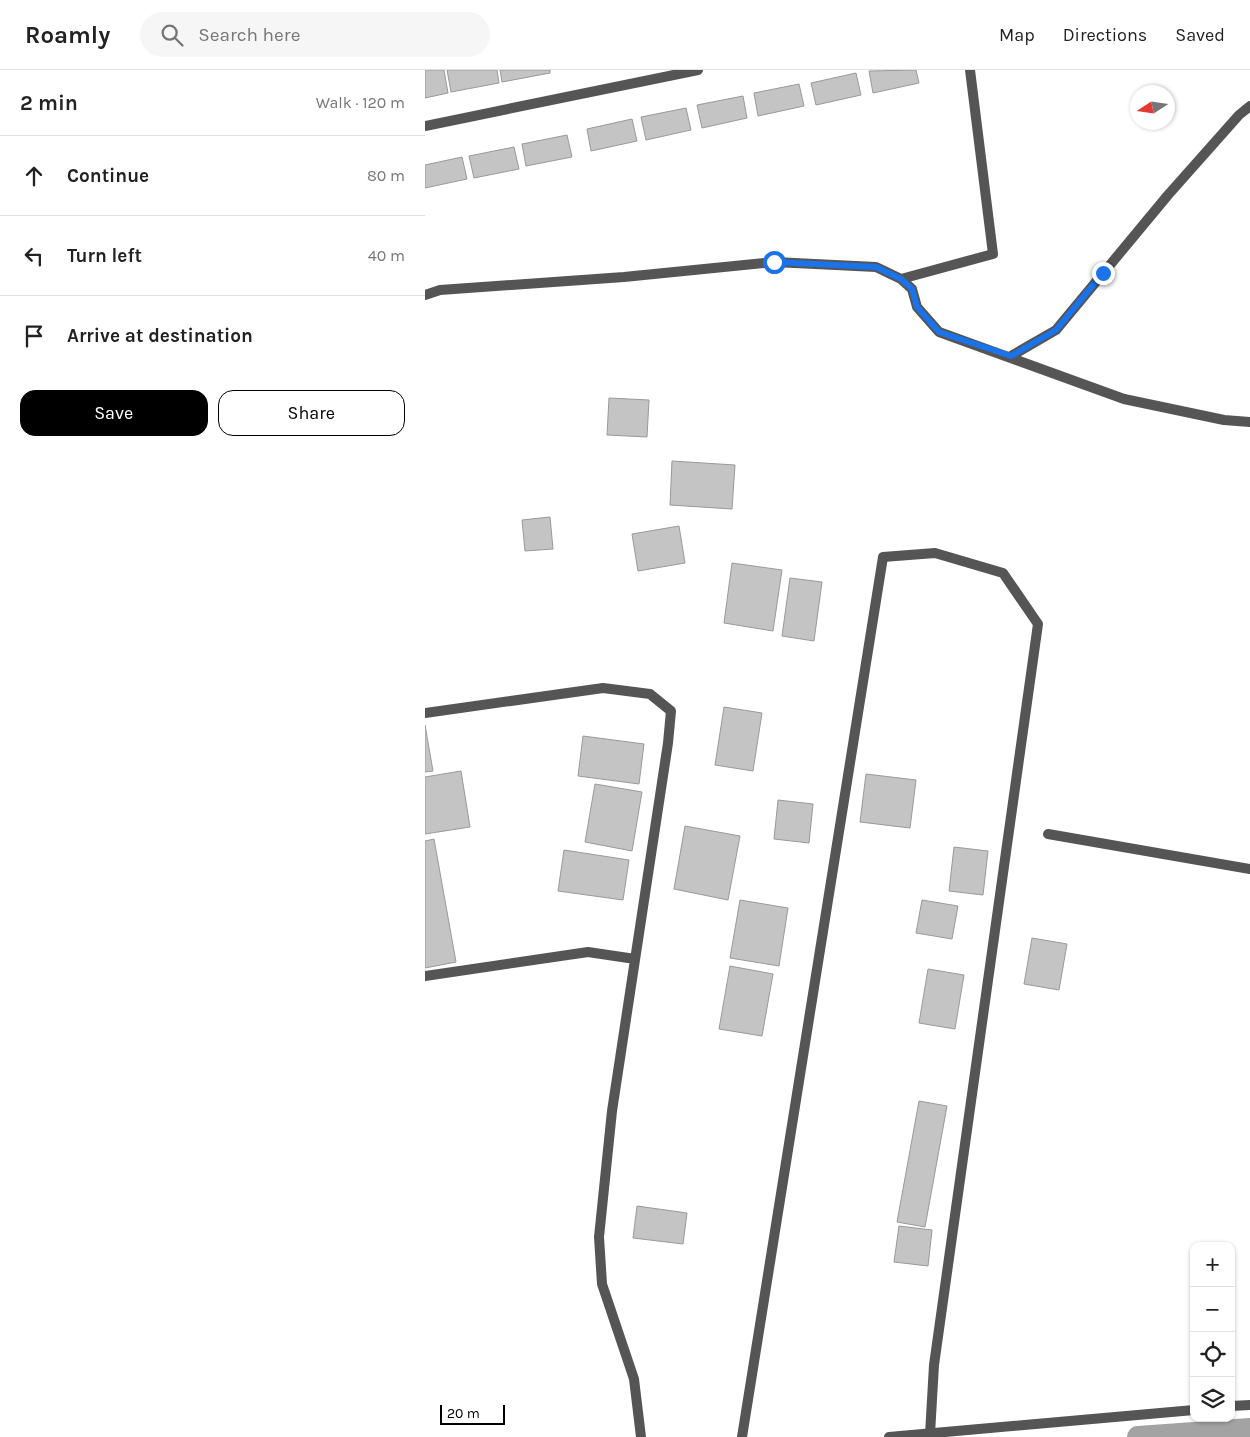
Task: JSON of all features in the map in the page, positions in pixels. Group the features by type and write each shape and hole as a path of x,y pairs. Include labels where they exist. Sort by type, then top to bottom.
{"street":[{"path":"425,126 698,70"},
{"path":"901,279 993,254 970,70"},
{"path":"1011,356 1056,330 1168,195 1239,115 1250,106"},
{"path":"425,295 440,290 623,277 774,262 876,267 901,279 912,289 917,307 939,332 1011,356 1124,399 1224,420 1250,422"},
{"path":"742,1437 883,557 935,553 1003,574 1038,624 934,1365 930,1434"},
{"path":"425,713 603,688 650,694 671,711 612,1111 599,1237 602,1284 635,1379 641,1437"},
{"path":"1048,834 1250,869"},
{"path":"425,976 588,952 635,959"},
{"path":"1235,1406 1250,1405"},
{"path":"889,1437 1190,1410"}],"building":[{"path":"425,70 444,70 448,93 425,98"},
{"path":"447,70 497,70 499,83 451,92"},
{"path":"500,70 550,70 550,73 502,82"},
{"path":"916,70 919,83 873,93 869,71"},
{"path":"856,73 861,95 816,105 811,83"},
{"path":"799,84 804,106 758,116 754,93"},
{"path":"743,96 747,118 702,128 697,105"},
{"path":"686,108 691,130 646,140 641,117"},
{"path":"632,119 637,141 591,151 587,129"},
{"path":"567,135 572,157 526,166 522,144"},
{"path":"514,147 519,169 474,178 469,156"},
{"path":"462,157 467,179 425,188 425,165"},
{"path":"609,398 649,400 647,437 607,435"},
{"path":"672,461 735,465 732,509 670,505"},
{"path":"550,517 553,549 525,551 522,520"},
{"path":"679,526 685,563 638,571 632,534"},
{"path":"732,563 782,570 773,631 724,623"},
{"path":"790,578 822,582 814,641 782,636"},
{"path":"724,707 762,713 753,771 715,765"},
{"path":"425,725 433,771 425,772"},
{"path":"583,736 644,744 639,784 578,776"},
{"path":"461,771 470,827 425,834 425,777"},
{"path":"866,774 916,780 910,828 860,822"},
{"path":"595,784 642,792 632,851 585,842"},
{"path":"778,800 813,804 809,843 774,839"},
{"path":"685,826 740,836 728,900 674,889"},
{"path":"434,839 456,962 425,968 425,841"},
{"path":"954,847 988,851 983,895 949,891"},
{"path":"564,850 629,860 623,900 558,891"},
{"path":"740,900 788,908 779,966 730,958"},
{"path":"922,900 958,906 952,939 916,933"},
{"path":"1032,938 1067,944 1059,990 1024,984"},
{"path":"730,966 773,974 762,1036 719,1029"},
{"path":"928,969 964,975 955,1029 919,1023"},
{"path":"919,1101 947,1106 925,1227 897,1222"},
{"path":"637,1206 687,1213 683,1244 633,1238"},
{"path":"899,1226 932,1230 928,1266 894,1262"}],"waterway":[{"path":"1138,1437 1250,1429"}],"route":[{"path":"774,262 876,267 901,279 912,289 917,307 939,332 1011,356 1056,330 1103,273"}]}
